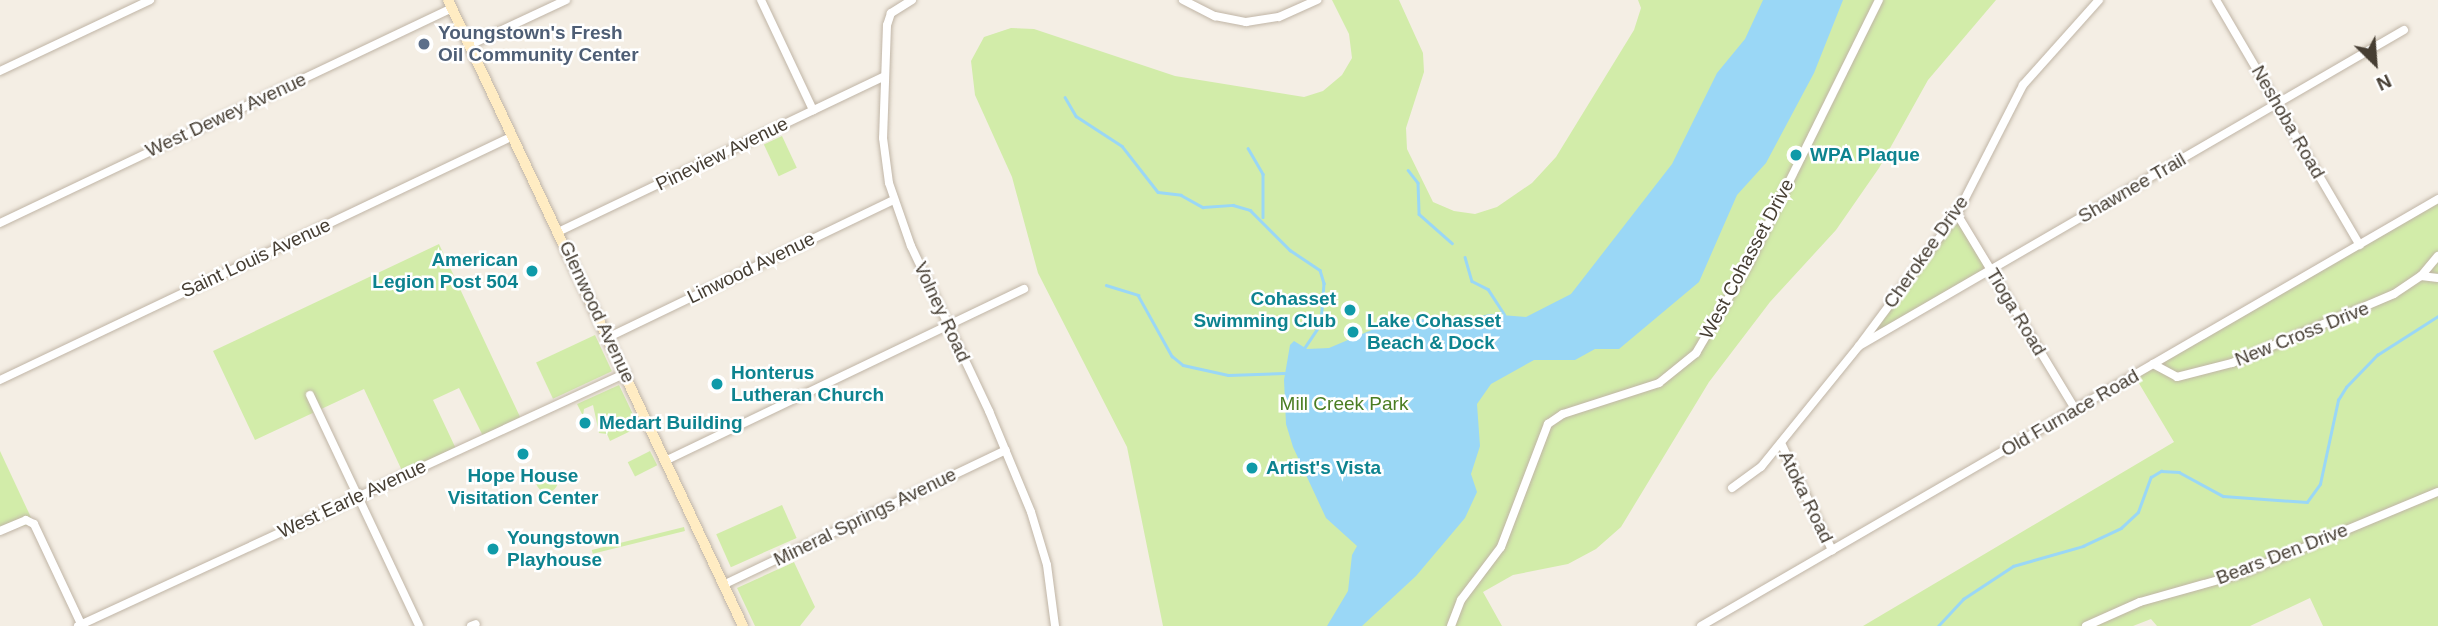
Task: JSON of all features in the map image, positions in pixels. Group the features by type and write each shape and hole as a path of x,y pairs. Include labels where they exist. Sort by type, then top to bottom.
{"main road":[{"name":"Glenwood Avenue","path":"450,4 743,626"}],"street":[{"path":"0,71 150,0"},
{"path":"470,45 566,0"},
{"path":"761,0 813,110"},
{"name":"Volney Road","path":"912,0 889,19 883,138 894,200 1006,450 1043,550 1055,626"},
{"path":"1183,0 1215,16 1246,22 1279,17 1317,0"},
{"name":"West Cohasset Drive","path":"1451,626 1461,600 1501,547 1548,424 1563,414 1659,383 1696,353 1749,262 1879,0"},
{"name":"Cherokee Drive","path":"1732,488 1755,474 1859,346 1957,214 2023,85 2099,0"},
{"name":"Neshoba Road","path":"2216,0 2360,245"},
{"name":"West Dewey Avenue","path":"0,223 450,4"},
{"name":"Shawnee Trail","path":"1859,346 2404,30"},
{"name":"Pineview Avenue","path":"558,232 885,76"},
{"name":"Saint Louis Avenue","path":"0,380 513,136"},
{"name":"Old Furnace Road","path":"1701,626 2438,199"},
{"name":"Linwood Avenue","path":"609,337 894,200"},
{"name":"Tioga Road","path":"1957,214 2075,409"},
{"name":"New Cross Drive","path":"2153,364 2177,377 2204,373 2374,304 2421,276 2438,256"},
{"path":"2421,276 2438,278"},
{"path":"667,460 1024,289"},
{"name":"West Earle Avenue","path":"80,625 626,373"},
{"path":"310,395 419,626"},
{"name":"Atoka Road","path":"1781,443 1832,550"},
{"name":"Mineral Springs Avenue","path":"725,584 1006,450"},
{"name":"Bears Den Drive","path":"2086,626 2140,602 2243,573 2438,492"},
{"path":"0,531 31,522 80,625"}],"green space":[{"name":"Mill Creek Park","path":"1332,0 1399,0 1423,53 1424,72 1406,128 1407,149 1433,202 1454,211 1475,214 1497,207 1532,183 1556,157 1634,30 1641,8 1638,0 1996,0 1928,80 1879,168 1836,230 1770,302 1709,382 1621,527 1596,549 1568,564 1513,575 1483,592 1502,626 1163,626 1127,447 1038,273 1012,177 975,95 971,61 984,37 1011,28 1034,29 1175,76 1304,97 1323,91 1342,75 1352,58 1349,34"},
{"path":"782,136 797,168 779,176 764,144"},
{"path":"2438,199 2438,626 2323,626 2310,598 2250,626 2157,626 2151,619 2133,626 1863,626 2174,442 2134,375"},
{"path":"1957,214 1991,270 1859,346"},
{"path":"439,244 522,421 484,438 459,388 433,400 457,451 404,475 364,389 255,440 213,351"},
{"path":"595,335 612,371 553,399 536,362"},
{"path":"619,385 639,427 610,441 607,434 599,433 593,405 584,409 583,416 577,404"},
{"path":"0,451 34,524 0,531"},
{"path":"650,451 657,465 635,477 628,462"},
{"path":"547,470 557,477 558,481 551,491 547,492 537,485 536,481 543,471"},
{"path":"782,505 797,538 731,567 716,534"},
{"path":"684,527 685,531 593,554 592,550"},
{"path":"794,562 815,607 800,626 755,626 737,588"}],"water":[{"path":"1763,0 1843,0 1814,73 1766,163 1737,195 1699,282 1619,349 1595,349 1575,360 1534,360 1491,384 1477,404 1480,446 1471,474 1477,492 1465,518 1416,576 1362,626 1327,626 1348,591 1352,555 1357,546 1326,518 1293,447 1286,424 1284,380 1290,345 1294,341 1307,349 1329,348 1381,326 1419,318 1445,326 1489,314 1526,317 1571,294 1672,164 1717,73 1745,39"}],"waterway":[{"path":"1065,97 1076,116 1122,146 1158,192 1181,195 1203,207 1233,205 1250,210 1290,250 1320,270 1324,283 1321,324 1305,348"},
{"path":"1248,148 1263,174 1263,217"},
{"path":"1408,170 1418,183 1419,214 1452,243"},
{"path":"1465,257 1472,281 1488,289 1504,314"},
{"path":"1106,285 1138,295 1172,356 1183,365 1228,375 1284,373"},
{"path":"1938,626 1963,599 2013,566 2083,546 2121,528 2138,512 2151,477 2161,471 2179,472 2223,496 2307,502 2320,484 2338,400 2346,387 2377,355 2438,316"}],"place":[{"name":"Youngstown's Fresh Oil Community Center","path":"424,44"},
{"name":"WPA Plaque","path":"1796,155"},
{"name":"American Legion Post 504","path":"532,271"},
{"name":"Cohasset Swimming Club","path":"1350,310"},
{"name":"Lake Cohasset Beach & Dock","path":"1353,332"},
{"name":"Honterus Lutheran Church","path":"717,384"},
{"name":"Medart Building","path":"585,423"},
{"name":"Hope House Visitation Center","path":"523,454"},
{"name":"Artist's Vista","path":"1252,468"},
{"name":"Youngstown Playhouse","path":"493,549"}]}
